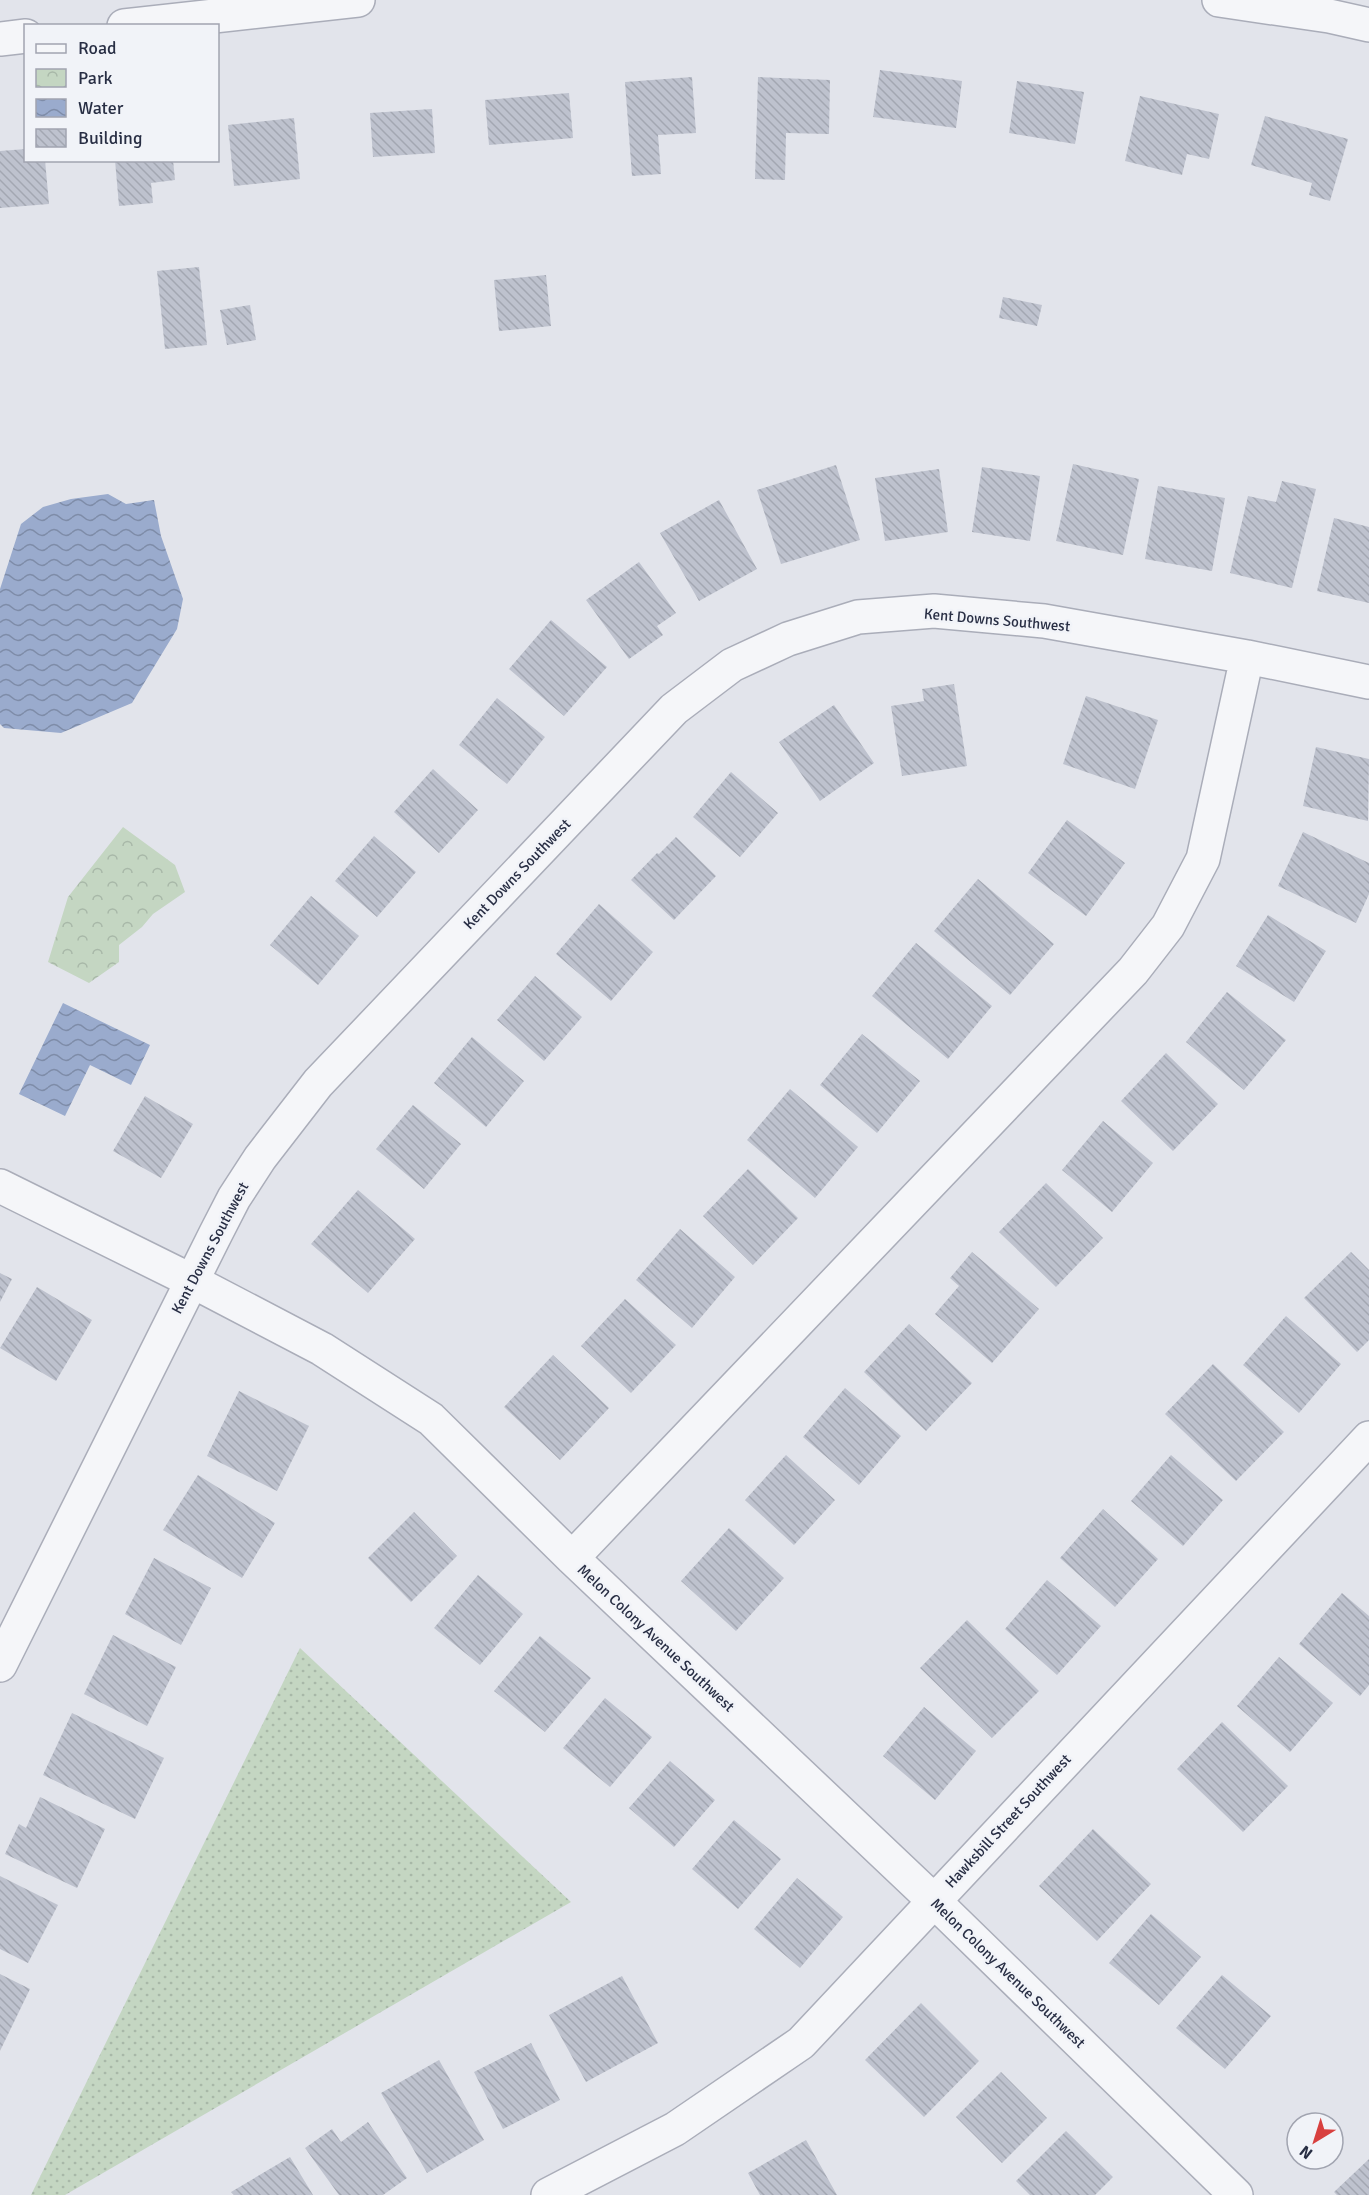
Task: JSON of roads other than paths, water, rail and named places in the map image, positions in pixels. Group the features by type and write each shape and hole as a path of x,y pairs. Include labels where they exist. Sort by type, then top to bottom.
{"street":[{"path":"142,24 358,0"},
{"path":"1219,0 1329,16 1369,25"},
{"path":"0,39 24,36"},
{"name":"Kent Downs Southwest","path":"0,1665 234,1198 260,1158 318,1083 674,709 732,665 788,639 858,617 934,611 1044,621 1247,657 1369,682"},
{"path":"572,1558 1133,971 1168,926 1203,859 1247,657"},
{"name":"Melon Colony Avenue Southwest","path":"0,1186 192,1281 322,1349 432,1419 572,1558 933,1900 1236,2195"},
{"name":"Hawksbill Street Southwest","path":"548,2195 675,2129 801,2043 1369,1438"}],"water":[{"path":"108,494 126,504 154,500 161,536 183,599 177,629 132,703 61,733 4,728 0,724 0,589 21,524 43,507 71,499"},
{"path":"63,1003 150,1045 131,1085 90,1065 65,1116 19,1094"}]}
